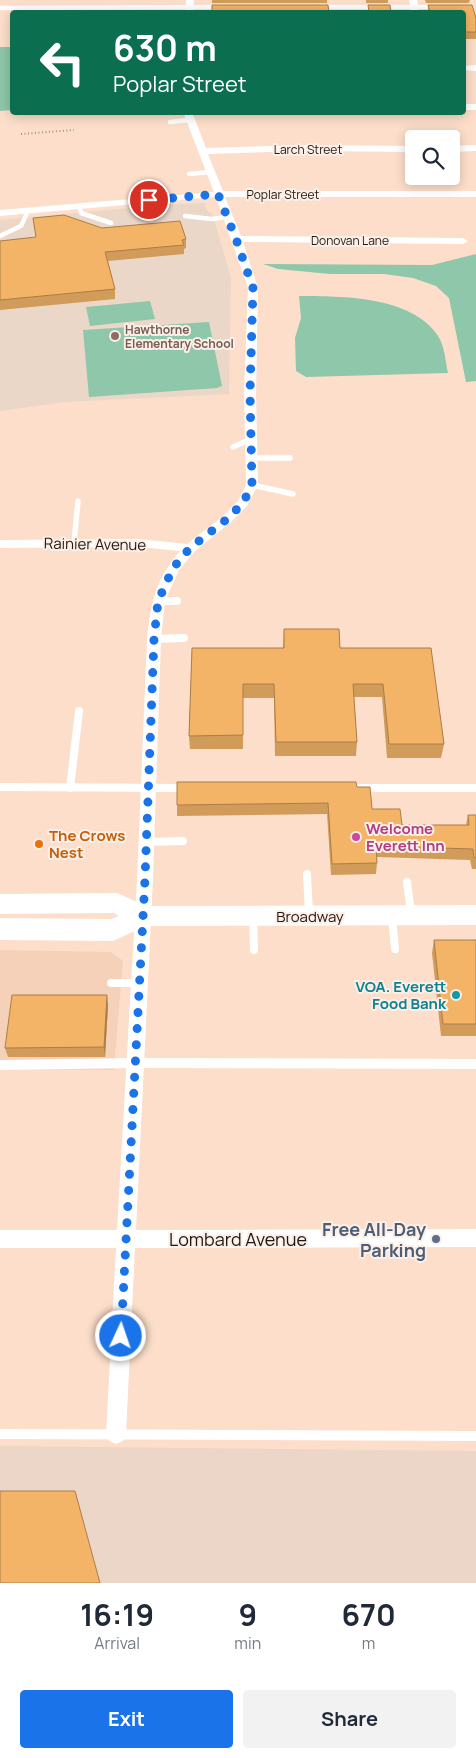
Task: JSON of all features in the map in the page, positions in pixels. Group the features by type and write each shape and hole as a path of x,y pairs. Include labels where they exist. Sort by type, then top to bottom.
{"main road":[{"path":"0,904 117,903 143,916"},
{"name":"Broadway","path":"143,916 476,915"},
{"path":"0,929 113,930 143,916"}],"street":[{"path":"116,1434 140,983 154,639 158,601 173,568 190,548 227,519 243,503 252,485 253,288 188,116"},
{"name":"Larch Street","path":"202,151 303,148 405,149"},
{"path":"460,148 476,148"},
{"name":"Poplar Street","path":"0,213 218,194 476,194"},
{"name":"Donovan Lane","path":"236,239 463,240"},
{"name":"Rainier Avenue","path":"0,544 139,543 190,548"},
{"name":"Lombard Avenue","path":"0,1239 476,1238"}],"lane":[{"path":"0,8 226,7"},
{"path":"314,7 442,8"},
{"path":"170,122 188,116"},
{"path":"189,174 210,172"},
{"path":"79,206 81,213 111,223"},
{"path":"0,236 21,226 28,211"},
{"path":"185,216 212,219 227,217"},
{"path":"233,447 251,439"},
{"path":"251,458 290,458"},
{"path":"252,485 293,494"},
{"path":"74,543 78,501"},
{"path":"158,601 177,601"},
{"path":"154,639 184,638"},
{"path":"70,788 79,711"},
{"path":"0,787 196,788"},
{"path":"352,788 397,791 476,788"},
{"path":"146,842 183,841"},
{"path":"307,874 309,916"},
{"path":"395,949 407,882"},
{"path":"253,916 254,950"},
{"path":"111,983 140,983"},
{"path":"0,1065 136,1063 476,1064"},
{"path":"0,1434 476,1436"}],"path":[{"path":"21,134 74,130"}],"shaded area":[{"name":"Hawthorne Elementary School","path":"204,203 208,212 212,213 231,277 229,394 65,402 0,411 0,220 173,204"},
{"path":"0,950 111,952 123,961 114,1070 0,1069"},
{"path":"0,1446 476,1451 476,1583 0,1583"}],"green space":[{"path":"0,47 10,47 10,110 0,111"},
{"path":"476,254 476,381 466,382 449,298 436,286 413,278 384,274 330,274 278,269 263,264 432,265"},
{"path":"299,296 355,298 394,306 411,313 426,323 438,336 448,373 306,377 296,371 295,338 301,318"},
{"path":"150,301 155,319 90,326 86,307"},
{"path":"209,322 222,386 217,388 89,397 83,330"}],"building":[{"path":"212,5 328,5 329,10 212,10"},
{"path":"368,5 390,5 391,10 369,10"},
{"path":"428,5 472,5 476,18 476,32 466,32 466,10 429,10"},
{"path":"64,215 102,228 180,221 186,239 182,240 184,245 105,252 115,289 0,300 0,241 36,237 33,218"},
{"path":"284,629 339,629 340,648 431,648 444,744 389,744 383,684 353,684 357,742 276,742 274,684 243,684 243,735 189,736 192,648 284,648"},
{"path":"177,782 356,782 357,787 370,787 372,809 400,809 402,825 469,825 468,815 476,815 476,858 474,858 473,849 376,846 377,863 332,864 328,803 177,805"},
{"name":"VOA. Everett Food Bank","path":"434,940 476,940 476,1024 443,1024"},
{"path":"12,995 107,995 104,1047 5,1048"},
{"path":"0,1491 75,1491 100,1583 0,1583"}],"place":[{"name":"Hawthorne Elementary School","path":"115,336"},
{"name":"Welcome Everett Inn","path":"356,837"},
{"name":"The Crows Nest","path":"39,844"},
{"name":"VOA. Everett Food Bank","path":"456,995"},
{"name":"Free All-Day Parking","path":"436,1239"}],"route":[{"path":"121,1336 145,879 154,639 158,601 173,568 190,548 227,519 243,503 252,485 250,393 253,288 236,239 218,194 149,200"}]}
